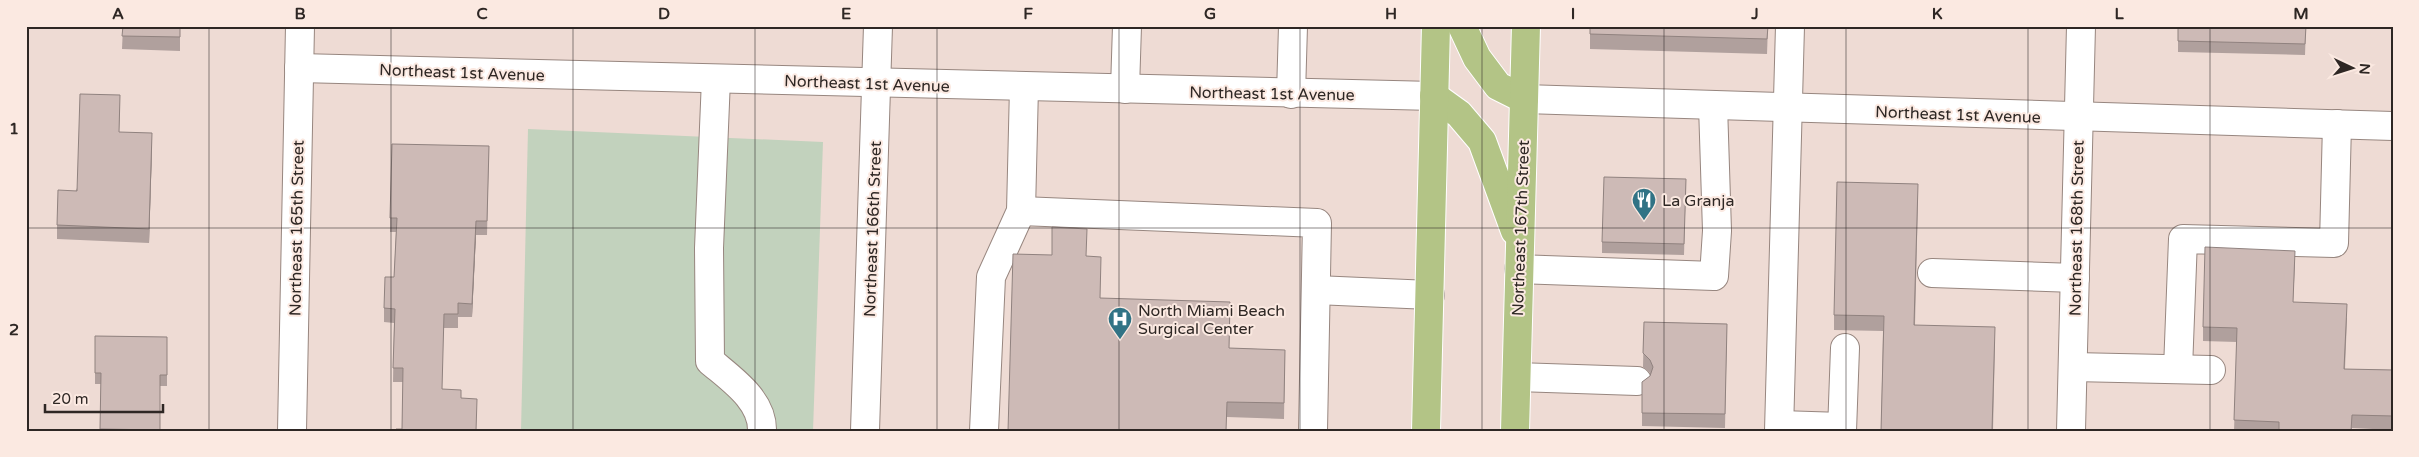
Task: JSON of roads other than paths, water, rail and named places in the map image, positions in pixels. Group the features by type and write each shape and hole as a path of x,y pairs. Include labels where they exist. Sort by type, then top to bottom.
{"main road":[{"path":"1426,431 1436,26"},
{"path":"1462,26 1477,58 1498,86 1524,99"},
{"name":"Northeast 167th Street","path":"1515,431 1526,26"},
{"path":"1434,96 1459,114 1482,141 1520,257"}],"street":[{"name":"Northeast 165th Street","path":"292,431 300,26"},
{"name":"Northeast 166th Street","path":"865,431 878,26"},
{"path":"1125,90 1126,26"},
{"path":"1291,94 1293,26"},
{"path":"1790,26 1780,428 1842,429 1845,348"},
{"name":"Northeast 168th Street","path":"2071,431 2082,26"},
{"name":"Northeast 1st Avenue","path":"299,68 876,84 1434,96"},
{"path":"716,79 709,248 710,361 744,390 762,420 762,431"},
{"path":"984,431 991,277 1021,211 1024,87"},
{"name":"Northeast 1st Avenue","path":"1524,99 2079,118 2393,126"},
{"path":"1520,257 1714,276 1716,231 1713,105"},
{"path":"2178,369 2183,239 2334,243 2338,124"},
{"path":"1021,211 1317,223 1313,431"},
{"path":"1932,273 2075,278"},
{"path":"1316,290 1430,295"},
{"path":"2072,366 2211,370"},
{"path":"1517,377 1637,381"}],"place":[{"name":"La Granja","path":"1644,221"},
{"name":"North Miami Beach Surgical Center","path":"1120,340"}]}
